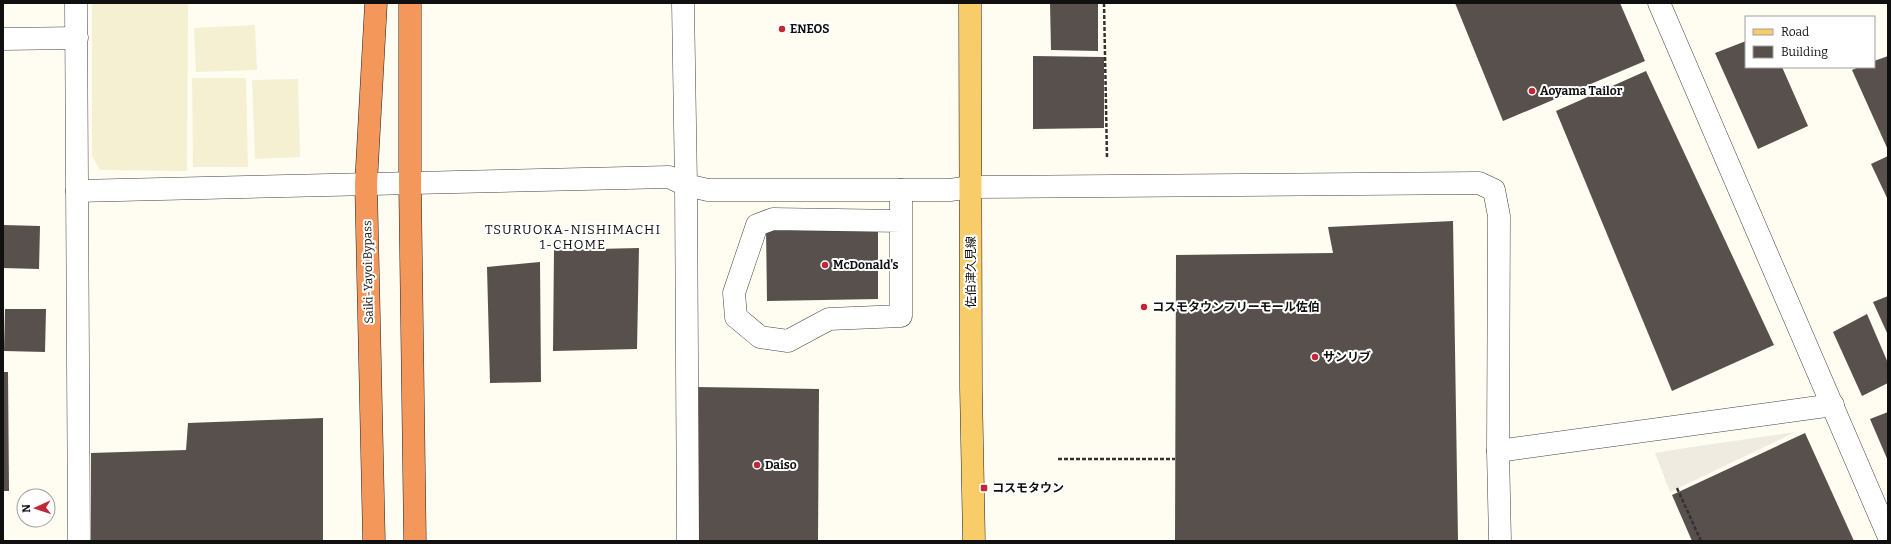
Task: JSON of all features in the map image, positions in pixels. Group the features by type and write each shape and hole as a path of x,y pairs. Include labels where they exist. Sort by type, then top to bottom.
{"highway":[{"name":"Saiki-Yayoi Bypass","path":"374,541 366,184 376,3"},
{"path":"410,3 410,184 415,541"}],"main road":[{"name":"佐伯津久見線","path":"970,3 974,541"}],"street":[{"path":"76,3 79,541"},
{"path":"683,3 686,185 688,541"},
{"path":"1659,3 1887,531"},
{"path":"3,39 76,38"},
{"path":"77,191 669,177 686,185 708,190 950,190 971,187 1479,183 1494,190 1499,216 1498,451 1500,541"},
{"path":"901,221 773,219 757,225 734,293 736,317 760,337 788,341 829,318 901,316 902,190"},
{"path":"1498,451 1833,405"}],"path":[{"path":"1104,3 1107,161"},
{"path":"1058,459 1175,458"},
{"path":"1677,488 1701,541"}],"shaded area":[{"path":"92,3 188,3 187,171 100,170 92,156"},
{"path":"255,25 257,70 196,72 194,28"},
{"path":"192,78 246,78 248,167 193,167"},
{"path":"298,79 300,157 255,159 252,80"},
{"path":"1796,432 1670,492 1655,453 1685,448"}],"building":[{"path":"1050,3 1098,3 1098,51 1051,50"},
{"name":"Aoyama Tailor","path":"1455,3 1620,3 1645,61 1503,121"},
{"path":"1745,41 1745,68 1782,68 1808,126 1758,149 1715,53"},
{"path":"1033,56 1104,57 1104,128 1033,129"},
{"path":"1888,56 1888,150 1852,70 1857,68 1875,68 1875,61"},
{"path":"1646,71 1774,345 1672,391 1556,111"},
{"path":"1888,156 1888,200 1871,164"},
{"name":"サンリブ","path":"1453,221 1458,541 1175,541 1176,255 1333,253 1328,227"},
{"path":"3,225 40,226 39,269 3,268"},
{"path":"766,227 878,227 878,299 767,301"},
{"path":"639,248 637,349 553,351 554,250"},
{"path":"540,262 541,382 490,383 487,267"},
{"path":"1888,296 1888,335 1873,302"},
{"path":"5,309 46,309 45,352 4,351"},
{"path":"1867,314 1888,363 1888,383 1862,396 1833,332"},
{"path":"3,372 8,372 9,491 3,491"},
{"name":"Daiso","path":"696,387 819,389 818,541 696,541"},
{"path":"1888,412 1888,461 1870,419"},
{"path":"323,418 323,541 91,541 91,453 186,450 188,423"},
{"path":"1805,433 1854,541 1692,541 1672,495"}],"place":[{"name":"ENEOS","path":"782,29"},
{"name":"Aoyama Tailor","path":"1532,91"},
{"name":"McDonald's","path":"825,265"},
{"name":"コスモタウンフリーモール佐伯","path":"1144,307"},
{"name":"サンリブ","path":"1315,357"},
{"name":"Daiso","path":"757,465"},
{"name":"コスモタウン","path":"984,488"}],"district":[{"name":"TSURUOKA-NISHIMACHI 1-CHOME","path":"573,236"}]}
